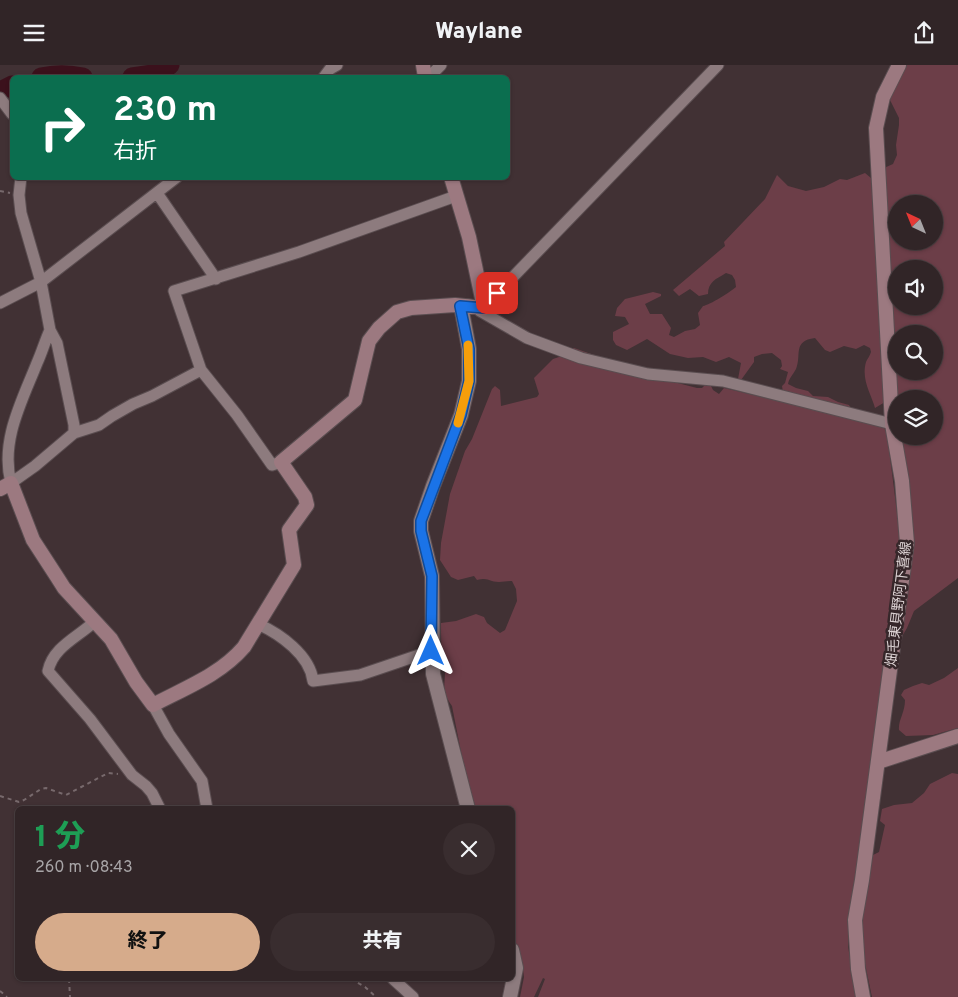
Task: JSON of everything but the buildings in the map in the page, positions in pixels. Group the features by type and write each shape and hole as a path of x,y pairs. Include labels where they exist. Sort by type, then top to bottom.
{"main road":[{"name":"畑毛東貝野阿下喜線","path":"890,390 876,128 883,97 900,65"},
{"path":"5,486 33,540 64,588 111,639 136,682 153,705 208,677 230,662 244,647 294,565 289,530 307,505 305,497 281,462 355,400 368,341 397,312 411,308 455,305 484,308 469,237 452,180"},
{"name":"畑毛東貝野阿下喜線","path":"863,997 858,969 855,920 907,543 902,481 896,445"},
{"path":"878,762 958,736"}],"street":[{"path":"326,75 330,69 337,65"},
{"path":"431,75 441,65"},
{"path":"718,65 480,311 527,338 581,358 648,374 723,381 888,423"},
{"path":"1,99 10,111"},
{"path":"20,180 21,213 41,281 50,330 56,343 74,425 74,433"},
{"path":"0,303 41,281 173,180"},
{"path":"156,193 216,279"},
{"path":"281,462 272,465 237,415 201,370 174,291 356,233 456,197"},
{"path":"467,806 433,674 431,651 432,576 422,537 421,521 461,415 469,381 469,349 460,306 484,308"},
{"path":"5,486 8,473 7,453 12,423 50,330"},
{"path":"5,486 35,466 74,433 99,425 133,403 152,396 201,370"},
{"path":"94,622 61,647 48,671 90,719 130,772 152,793 158,806"},
{"path":"258,624 280,637 306,661 312,673 313,681 360,675 431,651"},
{"path":"153,705 169,735 202,781 206,806"},
{"path":"395,981 413,997"},
{"path":"510,997 513,981"}],"path":[{"path":"0,797 19,802 46,788 66,795 108,773 130,772"},
{"path":"69,981 70,997"},
{"path":"354,981 376,997"},
{"path":"0,991 7,997"}],"shaded area":[{"path":"906,65 958,65 958,578 914,611 901,638 908,577 900,445 943,445 943,390 896,390 895,380 943,380 943,325 892,325 892,315 943,315 943,260 889,260 888,250 943,250 943,195 888,195 888,245 884,168 893,164 897,155 896,145 899,125 899,118 890,100 891,90"},
{"path":"865,173 871,178 885,402 875,408 865,375 866,362 871,352 870,348 864,345 856,349 844,346 830,352 825,350 815,338 803,342 799,349 798,364 788,384 808,391 813,396 828,397 849,405 851,409 783,392 782,386 785,383 788,372 780,369 782,366 781,360 772,353 754,357 754,362 741,380 738,379 741,363 729,357 716,362 703,357 688,358 670,354 647,339 627,350 616,345 613,340 613,332 629,324 625,317 615,316 617,308 625,299 653,292 661,294 661,296 645,304 650,314 662,314 671,328 669,335 674,337 685,331 695,329 700,325 698,313 703,306 715,301 736,287 732,275 726,273 711,284 708,294 699,296 690,289 679,296 673,290 725,246 724,242 765,199 777,175 788,186 806,191 824,187 840,179 847,180"},
{"path":"574,348 666,380 697,388 702,388 706,384 719,394 724,388 883,426 887,433 899,529 899,561 850,918 848,947 858,997 538,997 545,979 543,978 534,997 520,997 524,977 515,940 515,806 475,806 463,762 452,706 445,692 445,670 442,659 441,637 441,623 456,621 476,614 484,617 487,623 500,633 505,630 517,601 516,589 512,581 477,580 474,576 458,580 451,577 440,560 441,543 450,494 465,451 472,439 492,389 495,386 500,390 501,406 537,397 539,394 534,378 553,359 562,356"},
{"path":"958,668 958,728 933,735 906,736 899,730 905,705 905,700 901,695 904,690 922,683 929,685 944,678"},
{"path":"952,773 958,774 958,997 872,997 861,945 865,886 873,855 879,852 885,825 880,821 882,809 894,805 912,803 924,793 930,784"}],"waterway":[{"path":"146,75 159,73 170,65"},
{"path":"51,75 62,75"},
{"path":"62,75 72,75"},
{"path":"0,91 10,86"}],"slow traffic":[{"path":"458,423 469,381 468,345"}],"route":[{"path":"431,651 432,576 423,543 421,521 461,415 469,381 469,349 460,306 484,308 497,293"}]}
